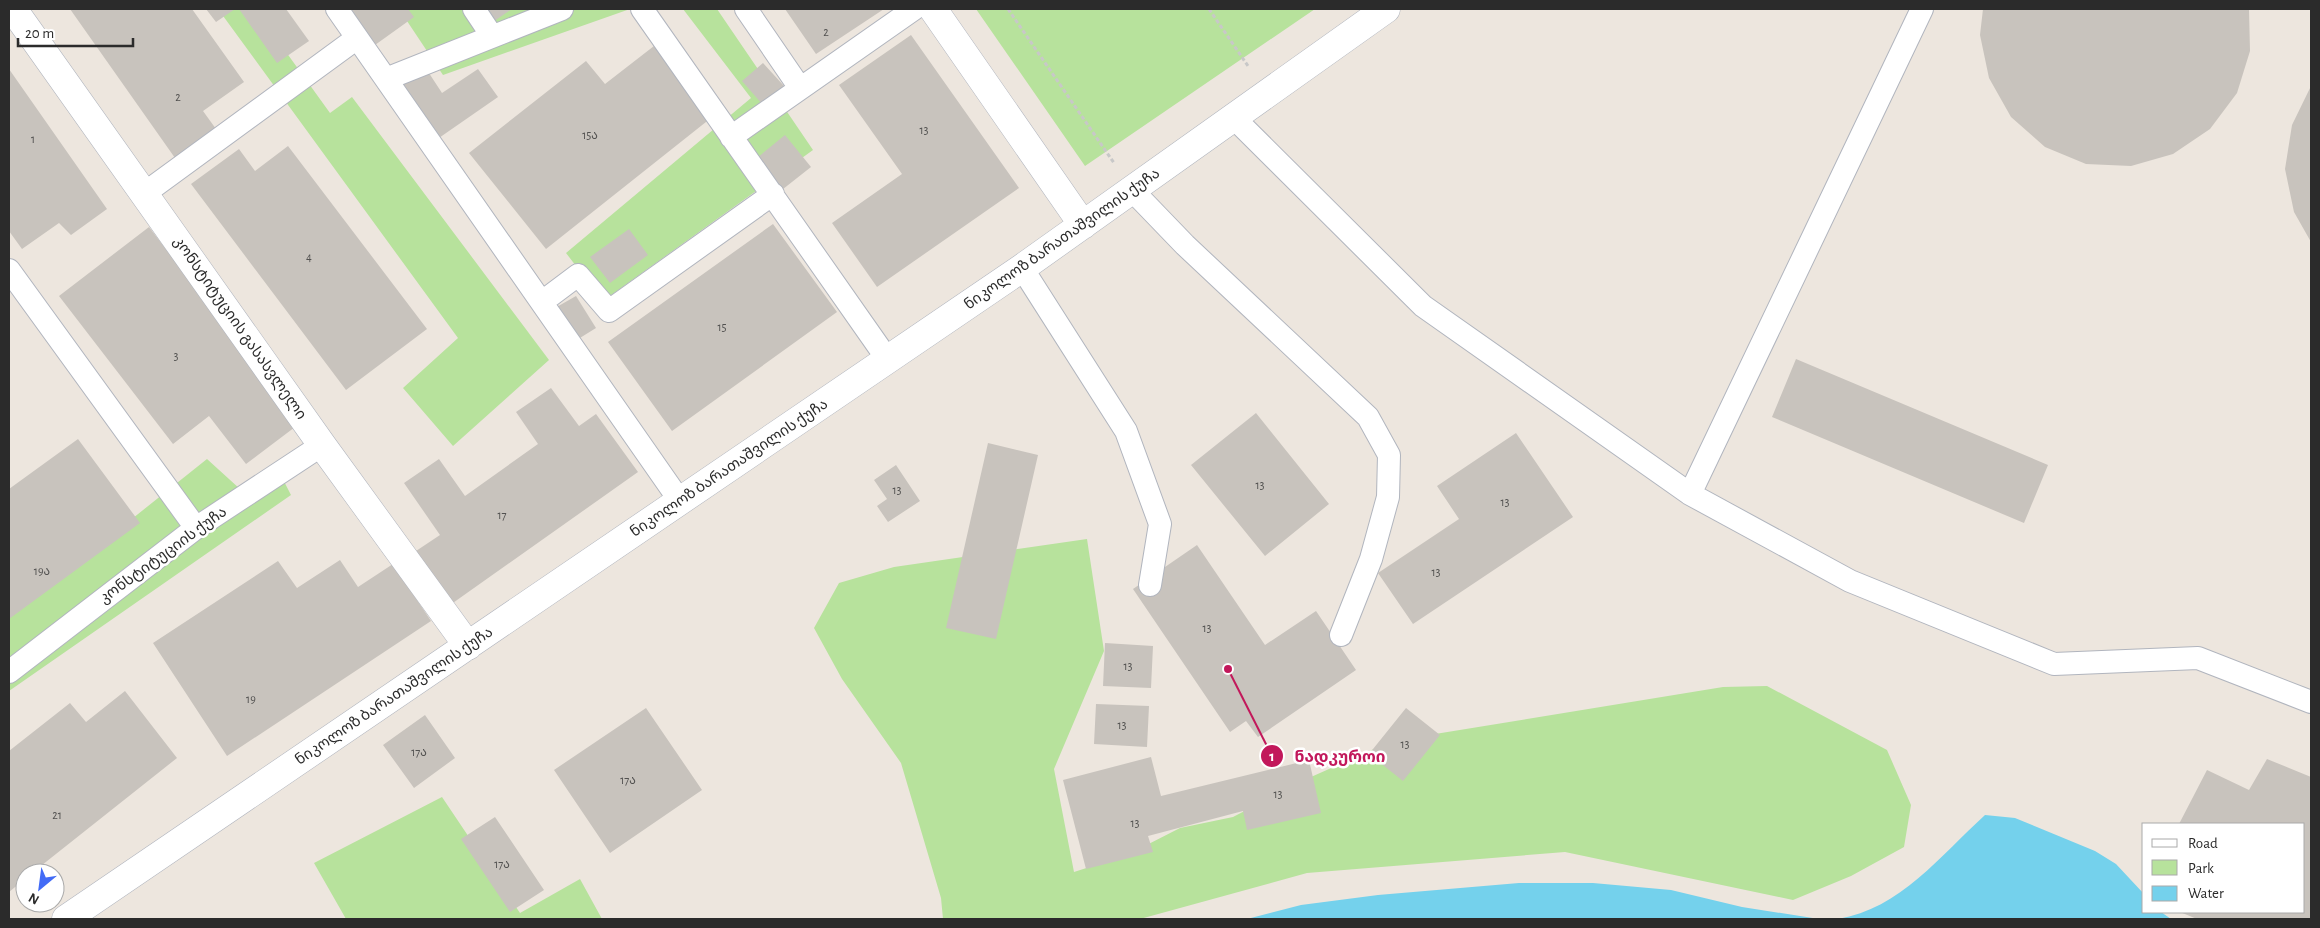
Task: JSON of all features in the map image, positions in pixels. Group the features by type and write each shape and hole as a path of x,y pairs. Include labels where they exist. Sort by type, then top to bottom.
{"street":[{"name":"კონსტიტუციის გასასვლელი","path":"14,9 322,445 468,646"},
{"path":"933,9 1083,225"},
{"name":"ნიკოლოზ ბარათაშვილის ქუჩა","path":"66,919 1022,268 1386,9"}],"lane":[{"path":"337,9 680,501"},
{"path":"474,9 492,36"},
{"path":"386,79 562,9"},
{"path":"642,9 888,360"},
{"path":"746,9 800,88"},
{"path":"731,137 914,9"},
{"path":"1690,494 1922,9"},
{"path":"144,193 357,38"},
{"path":"1234,117 1423,306 1690,494 1850,581 2054,664 2198,658 2311,702"},
{"path":"1132,190 1185,245 1368,417 1389,455 1388,497 1371,559 1341,635"},
{"path":"542,302 578,275 609,311 773,194"},
{"path":"1022,268 1126,431 1160,524 1150,585"},
{"path":"9,270 196,528"},
{"name":"კონსტიტუციის ქუჩა","path":"9,672 196,528 322,445"}],"path":[{"path":"1008,9 1132,190"},
{"path":"1209,9 1267,94"}],"green space":[{"path":"218,9 255,9 330,113 352,97 549,360 453,446 403,388 458,338"},
{"path":"399,9 630,9 443,75"},
{"path":"683,9 717,9 813,150 603,301 566,253 751,98"},
{"path":"976,9 1315,9 1085,166"},
{"path":"207,459 240,489 275,464 291,495 9,691 9,617"},
{"path":"1087,539 1104,651 1054,769 1074,872 1127,855 1180,828 1233,817 1302,781 1392,741 1723,687 1767,686 1887,750 1911,805 1904,847 1851,876 1793,900 1565,852 1307,873 1140,919 943,919 941,898 901,763 842,679 814,628 839,583 894,567"},
{"path":"442,797 520,913 580,879 602,919 346,919 314,863"}],"water":[{"path":"1985,815 2015,818 2095,851 2116,864 2142,892 2142,913 2162,913 2171,919 1838,919 1860,913 1881,904 1900,892 1936,863"},
{"path":"1519,883 1593,883 1671,890 1742,907 1819,919 1247,919 1301,905 1378,895"}],"building":[{"path":"70,9 192,9 244,82 203,111 216,129 175,158"},
{"path":"206,9 235,9 216,22"},
{"path":"239,9 286,9 309,41 277,63"},
{"path":"350,9 408,9 414,17 375,45"},
{"path":"480,9 512,9 490,24"},
{"path":"785,9 884,9 816,54"},
{"path":"1983,9 2249,9 2250,51 2237,93 2210,129 2173,154 2131,166 2086,164 2045,147 2011,117 1989,78 1980,35"},
{"path":"911,35 1019,188 877,287 832,223 902,174 839,85"},
{"path":"654,46 711,118 546,249 469,153 586,61 605,84"},
{"path":"763,63 784,86 763,105 742,81"},
{"path":"425,67 442,93 478,69 498,97 436,140 399,86"},
{"path":"9,69 107,209 71,235 59,223 22,249 9,231"},
{"path":"2311,86 2311,242 2294,212 2285,169 2292,125"},
{"path":"785,135 811,167 778,193 752,162"},
{"path":"288,146 427,329 346,390 191,184 239,149 255,171"},
{"path":"773,224 837,312 672,431 608,342"},
{"path":"149,227 299,424 246,464 209,416 173,444 59,296"},
{"path":"629,229 648,255 610,283 590,257"},
{"path":"576,296 596,328 575,341 555,308"},
{"path":"1796,359 2048,465 2024,523 1772,417"},
{"path":"551,388 579,426 596,414 638,472 450,605 413,553 440,535 404,483 439,459 465,496 538,444 516,412"},
{"path":"1256,413 1329,504 1265,556 1191,465"},
{"path":"1516,433 1573,517 1413,624 1378,573 1459,519 1437,486"},
{"path":"78,439 140,523 9,619 9,489"},
{"path":"988,443 1038,455 996,639 946,628"},
{"path":"896,465 920,501 888,522 877,506 887,499 874,480"},
{"path":"1197,545 1265,645 1316,611 1356,670 1258,737 1246,721 1230,732 1133,589"},
{"path":"340,560 358,587 393,564 431,621 227,756 153,643 278,561 297,588"},
{"path":"1105,643 1153,646 1151,688 1103,686"},
{"path":"125,691 177,758 45,863 15,863 15,887 9,892 9,751 70,703 86,722"},
{"path":"1096,704 1149,706 1147,747 1094,744"},
{"path":"646,708 702,790 610,853 554,770"},
{"path":"1406,708 1440,735 1403,781 1369,754"},
{"path":"425,715 455,758 414,788 383,745"},
{"path":"1151,757 1161,796 1309,760 1321,813 1247,830 1243,811 1148,836 1153,852 1086,869 1063,780"},
{"path":"2267,759 2311,777 2311,919 2197,919 2182,913 2305,913 2305,823 2180,823 2207,770 2249,790"},
{"path":"495,817 544,890 510,912 461,839"}],"place":[{"name":"ნადკუროი","path":"1228,669"}]}
